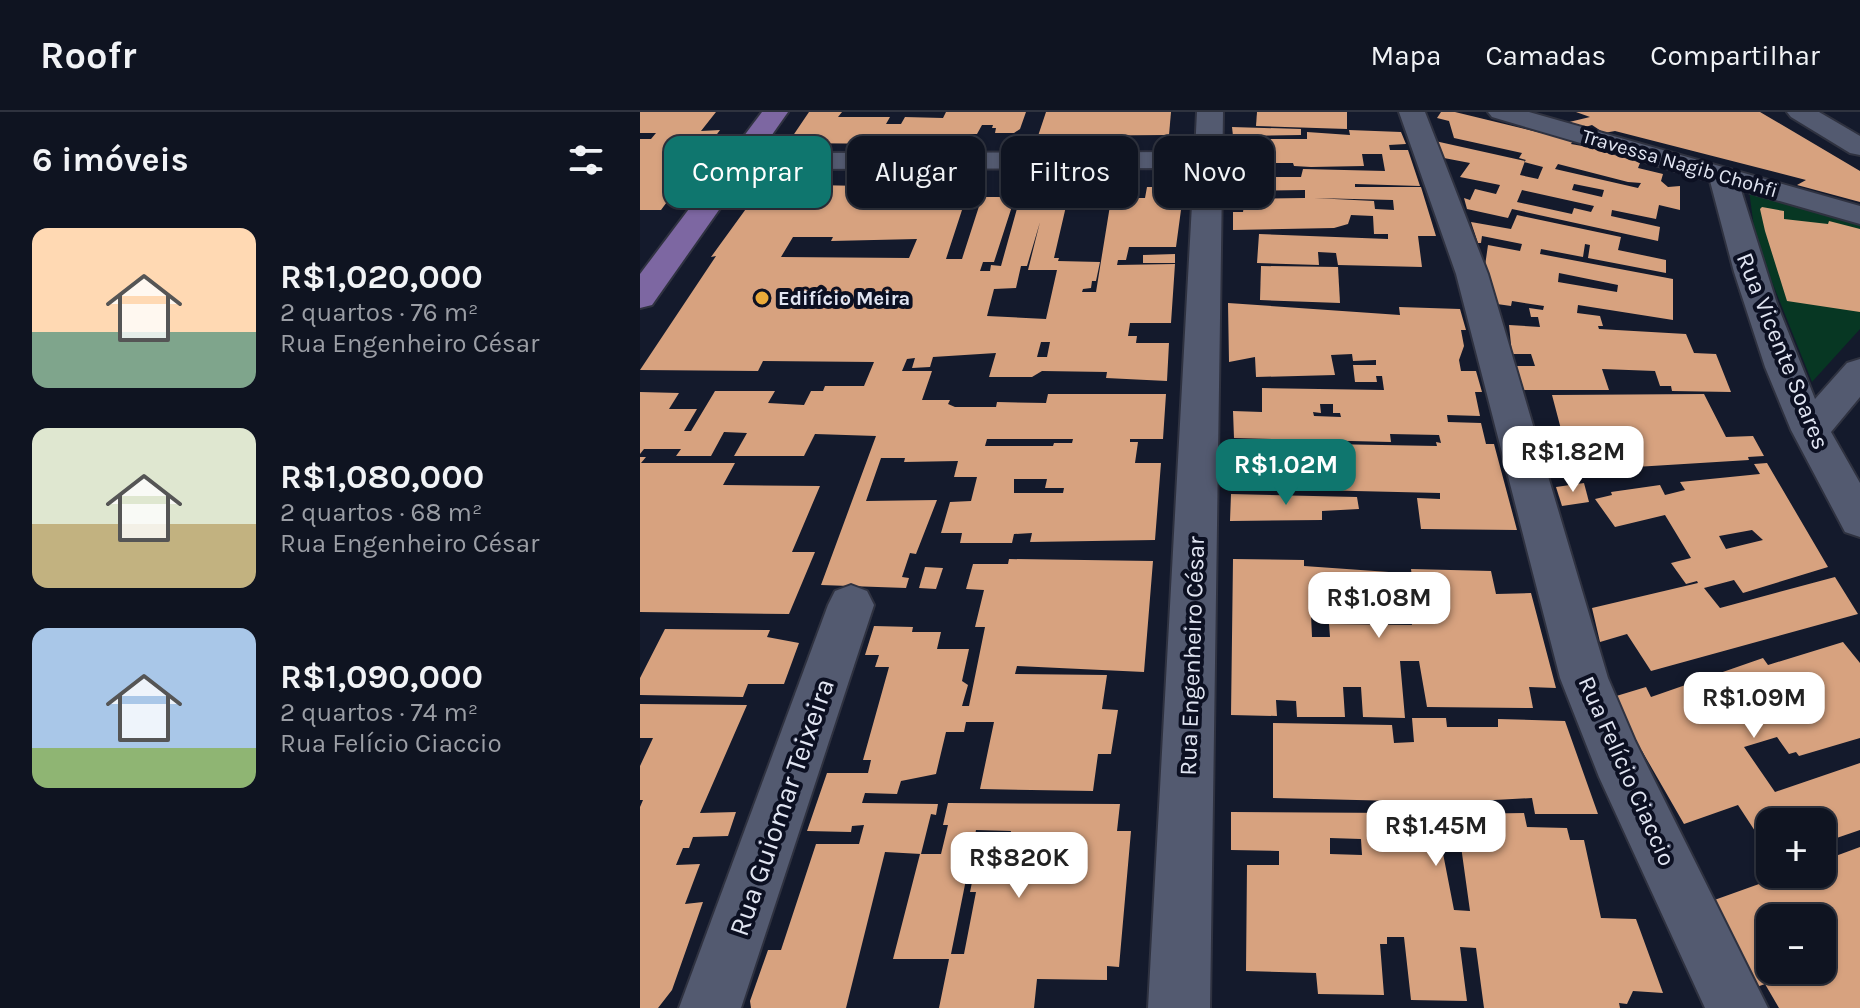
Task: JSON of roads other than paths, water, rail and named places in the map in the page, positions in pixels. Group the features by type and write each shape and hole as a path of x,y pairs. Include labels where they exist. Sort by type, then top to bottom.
{"main road":[{"path":"757,136 775,112"},
{"path":"640,297 705,208"}],"street":[{"name":"Rua Engenheiro César","path":"1210,112 1210,136"},
{"name":"Rua Felício Ciaccio","path":"1412,112 1472,274 1584,678 1617,759 1737,1008"},
{"name":"Travessa Nagib Chohfi","path":"1501,112 1860,215"},
{"path":"1800,112 1860,147"},
{"path":"831,161 1154,160"},
{"name":"Rua Vicente Soares","path":"1723,175 1740,245 1765,319 1810,430 1860,520"},
{"name":"Rua Engenheiro César","path":"1179,1008 1207,208"},
{"path":"1810,430 1860,372"},
{"name":"Rua Guiomar Teixeira","path":"710,1008 851,605"}],"place":[{"name":"Edifício Meira","path":"762,298"}]}
